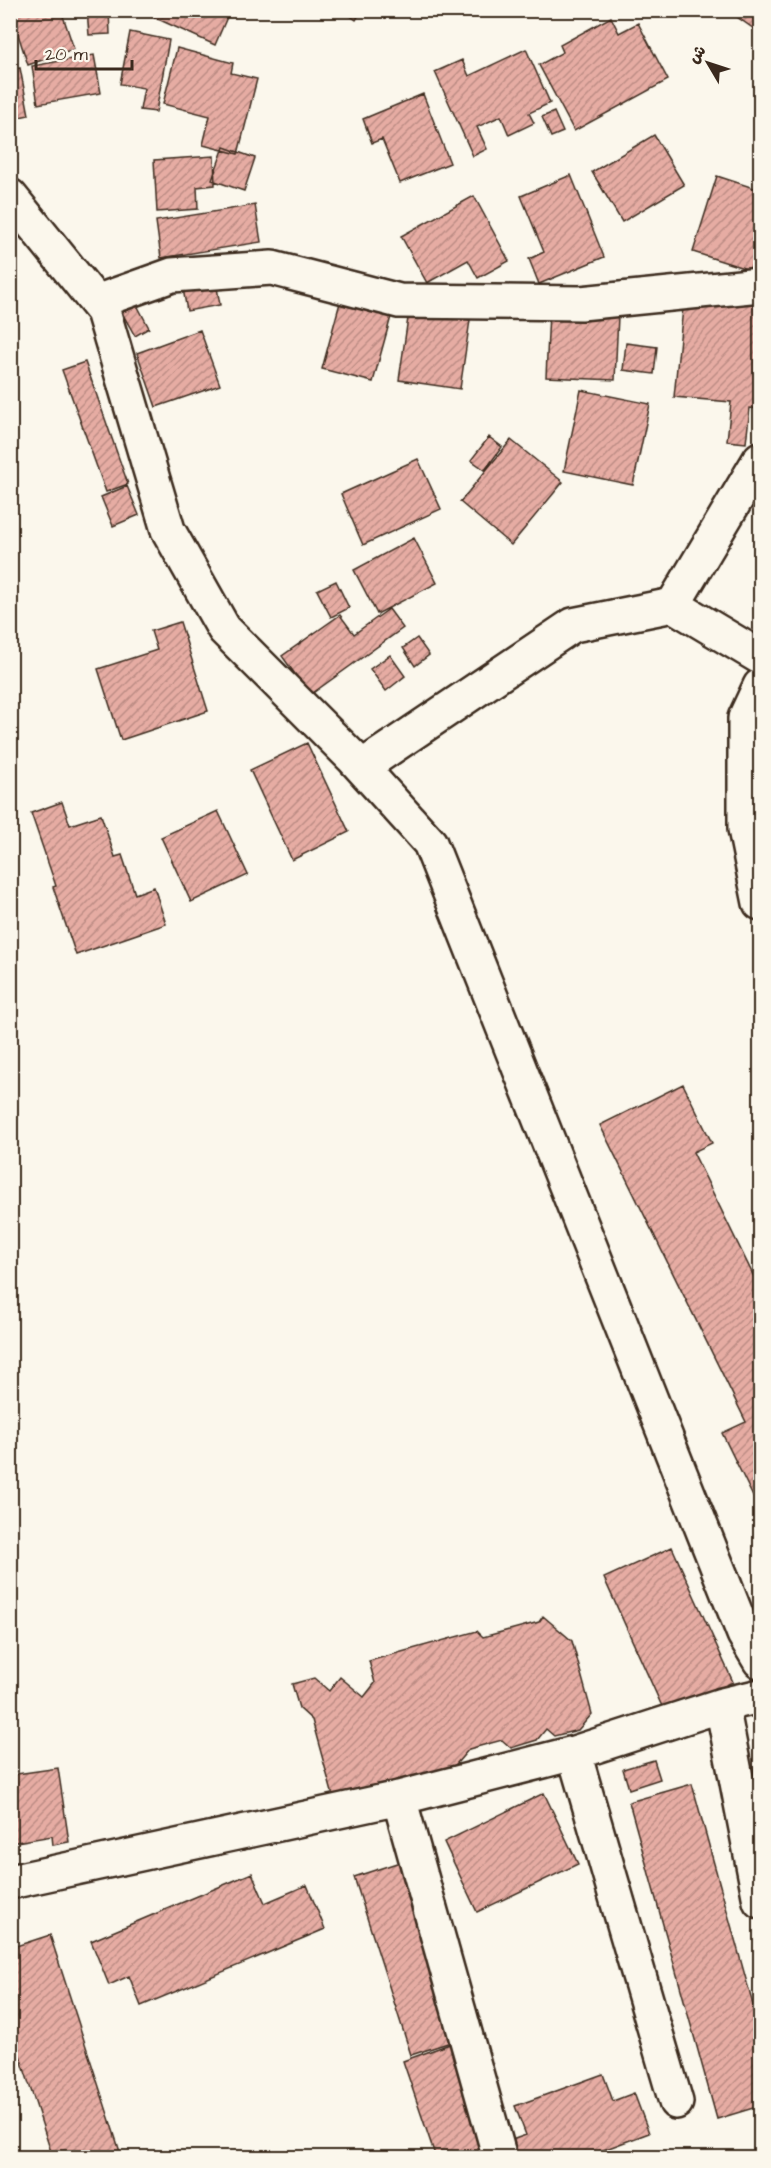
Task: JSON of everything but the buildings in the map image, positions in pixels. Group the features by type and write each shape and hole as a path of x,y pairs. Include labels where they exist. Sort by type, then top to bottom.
{"street":[{"path":"10,196 103,311 168,530 224,629 362,767 430,843 744,1634 760,1661"},
{"path":"96,302 172,275 272,268 399,301 581,303 760,285"},
{"path":"673,605 760,459"},
{"path":"362,767 573,625 673,605 760,657"},
{"path":"760,686 745,718 745,829 760,903"},
{"path":"10,1881 399,1798 574,1753 760,1696"},
{"path":"722,1706 760,1901"},
{"path":"574,1753 676,2102"},
{"path":"399,1798 500,2157"}]}
